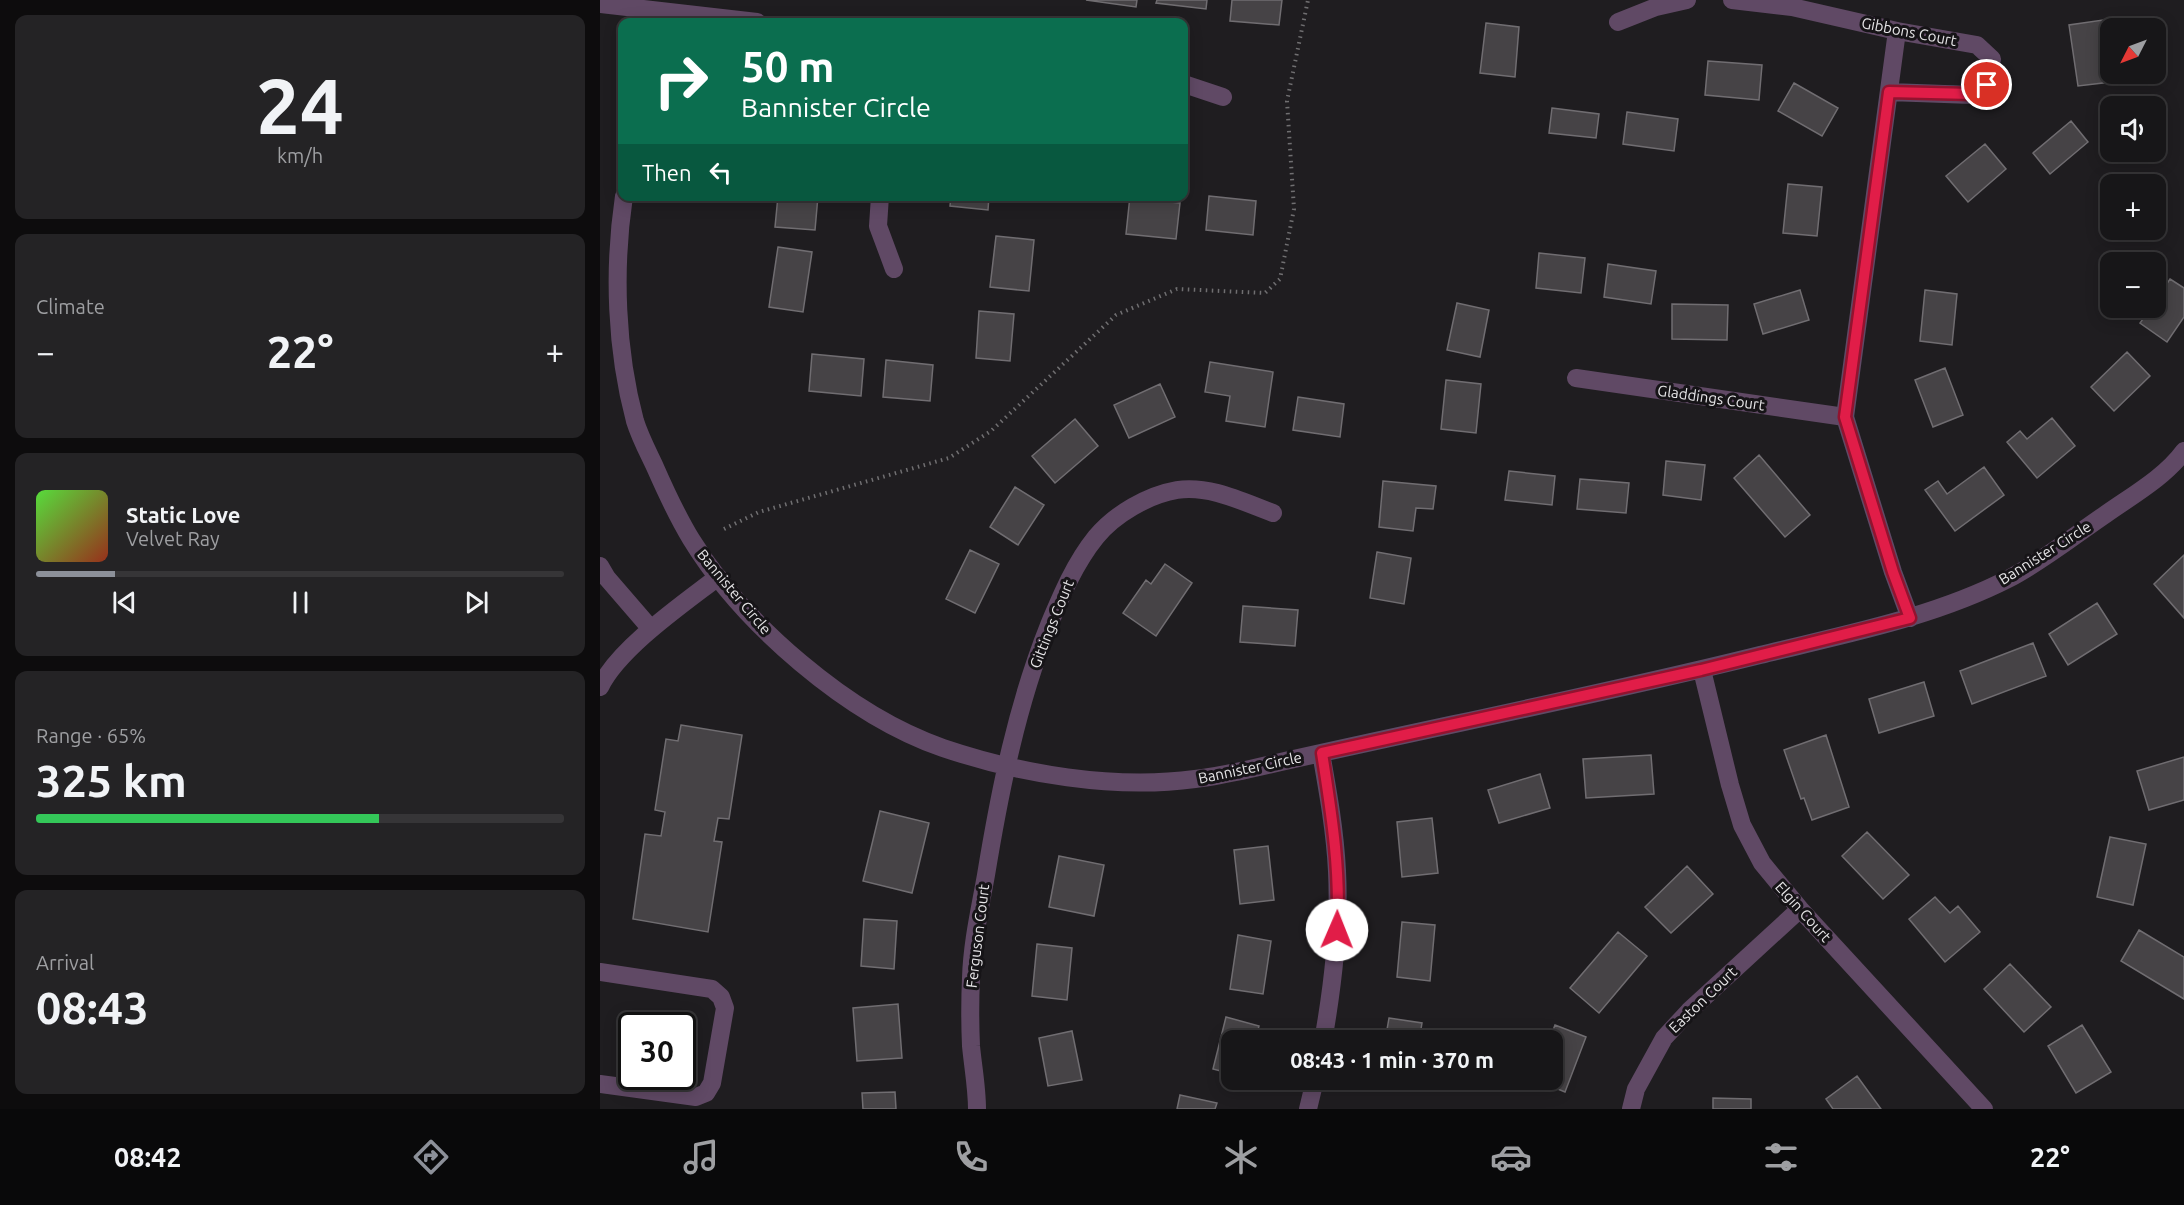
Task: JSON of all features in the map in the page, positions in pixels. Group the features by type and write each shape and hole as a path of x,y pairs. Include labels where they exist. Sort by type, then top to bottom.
{"street":[{"path":"1618,22 1656,7 1687,0"},
{"name":"Gibbons Court","path":"1732,0 1792,7 1897,31 1977,45 1992,59 1987,85 1972,94 1889,92"},
{"path":"600,4 718,18"},
{"path":"1897,31 1845,417 1893,572 1910,618"},
{"path":"1188,85 1223,97"},
{"name":"Bannister Circle","path":"624,201 618,272 618,315 628,390 636,423 671,504 692,541 717,577 782,647 859,706 893,725 941,747 1007,765 1102,781 1194,780 1701,670 1910,618 2011,577 2048,554 2181,461"},
{"path":"880,201 878,226 894,269"},
{"name":"Gladdings Court","path":"1576,378 1845,417"},
{"name":"Gittings Court","path":"1007,765 1016,721 1039,650 1062,592 1097,536 1119,517 1152,497 1178,490 1209,491 1273,513"},
{"path":"600,566 607,578 651,629"},
{"path":"600,687 607,665 717,577"},
{"name":"Elgin Court","path":"1701,670 1742,825 1762,863 1800,909 1984,1109"},
{"path":"1322,753 1333,824 1338,918 1334,974 1325,1030"},
{"name":"Ferguson Court","path":"977,1109 971,1046 971,976 995,814 1007,765"},
{"name":"Easton Court","path":"1631,1109 1636,1089 1664,1038 1689,1011 1800,909"},
{"path":"600,972 712,989 721,997 725,1008 712,1083 706,1093 696,1097 600,1084"},
{"path":"1308,1109 1313,1090"}],"path":[{"path":"724,529 759,512 949,458 992,431 1116,315 1177,289 1265,293 1280,279 1294,209 1287,101 1308,0"}],"building":[{"path":"1086,0 1137,0 1136,7"},
{"path":"1157,0 1207,0 1206,9 1156,3"},
{"path":"1232,0 1282,0 1279,25 1230,21"},
{"path":"2100,20 2100,83 2078,86 2069,25"},
{"path":"1486,23 1519,27 1515,77 1480,73"},
{"path":"1708,61 1762,65 1759,100 1705,95"},
{"path":"1794,83 1838,108 1822,136 1778,111"},
{"path":"1552,108 1599,114 1596,138 1549,133"},
{"path":"1627,112 1678,119 1674,151 1623,144"},
{"path":"2071,121 2088,142 2050,174 2033,153"},
{"path":"1985,144 2006,169 1968,202 1946,176"},
{"path":"1788,184 1822,187 1817,236 1783,233"},
{"path":"1209,196 1256,201 1253,235 1206,230"},
{"path":"778,201 818,201 815,230 775,227"},
{"path":"950,201 989,201 988,210 950,206"},
{"path":"1129,201 1180,203 1176,239 1126,234"},
{"path":"996,236 1034,240 1029,291 990,287"},
{"path":"778,247 812,252 803,312 769,307"},
{"path":"1539,253 1585,258 1581,293 1536,288"},
{"path":"1608,264 1656,271 1651,304 1604,297"},
{"path":"2170,279 2184,288 2184,317 2167,342 2140,323 2144,318 2166,318 2166,285"},
{"path":"1800,290 1809,320 1763,334 1754,304"},
{"path":"1925,290 1957,294 1952,345 1920,341"},
{"path":"1457,303 1489,310 1480,357 1447,350"},
{"path":"1672,304 1728,305 1727,340 1672,339"},
{"path":"979,311 1014,314 1010,361 976,358"},
{"path":"2127,352 2150,376 2114,411 2091,387"},
{"path":"812,354 864,359 861,396 809,391"},
{"path":"886,360 933,365 930,401 883,397"},
{"path":"1210,362 1273,372 1265,427 1226,421 1230,396 1205,392"},
{"path":"1945,368 1963,415 1933,427 1915,380"},
{"path":"1446,380 1481,384 1476,433 1441,429"},
{"path":"1160,384 1175,417 1129,438 1114,405"},
{"path":"1298,397 1344,404 1340,437 1293,430"},
{"path":"2052,418 2075,446 2037,478 2007,442 2020,431 2027,439"},
{"path":"1075,419 1098,446 1055,483 1032,456"},
{"path":"1759,455 1810,515 1785,537 1734,478"},
{"path":"1666,461 1705,465 1701,500 1663,495"},
{"path":"1984,467 2004,495 1955,531 1925,490 1938,481 1947,494"},
{"path":"1509,471 1555,476 1552,505 1505,500"},
{"path":"1580,479 1629,483 1626,513 1577,509"},
{"path":"1383,481 1436,486 1433,509 1416,508 1413,531 1379,527"},
{"path":"1015,487 1044,505 1018,545 990,527"},
{"path":"970,550 999,564 975,613 946,599"},
{"path":"1377,552 1411,558 1404,604 1370,598"},
{"path":"2184,555 2184,618 2154,584"},
{"path":"1165,564 1192,583 1156,636 1123,613 1146,580 1151,584"},
{"path":"2097,603 2117,634 2068,665 2049,634"},
{"path":"1243,606 1298,610 1295,646 1240,642"},
{"path":"2033,643 2046,676 1972,704 1960,671"},
{"path":"1924,682 1934,716 1879,733 1869,699"},
{"path":"681,725 742,735 729,819 718,818 714,841 722,842 708,932 633,919 645,834 661,836 665,812 655,810 666,739 678,741"},
{"path":"1826,735 1849,807 1812,820 1804,798 1801,799 1784,750"},
{"path":"1651,755 1654,794 1586,798 1583,759"},
{"path":"2184,757 2184,800 2149,810 2137,771"},
{"path":"1540,774 1550,808 1499,823 1488,790"},
{"path":"880,811 929,823 912,893 863,881"},
{"path":"1432,818 1438,873 1402,877 1397,822"},
{"path":"1867,832 1909,875 1883,899 1842,856"},
{"path":"2110,837 2146,844 2133,905 2097,897"},
{"path":"1268,846 1274,900 1240,904 1234,850"},
{"path":"1059,856 1104,865 1094,916 1049,907"},
{"path":"1687,866 1713,894 1671,933 1645,907"},
{"path":"1935,897 1950,913 1958,906 1980,932 1945,962 1909,919"},
{"path":"864,919 897,921 894,969 861,966"},
{"path":"1402,922 1435,925 1430,981 1397,977"},
{"path":"2139,930 2184,957 2184,999 2121,961"},
{"path":"1618,932 1647,956 1599,1013 1570,988"},
{"path":"1238,935 1271,941 1263,994 1230,989"},
{"path":"1037,944 1072,948 1067,1000 1032,996"},
{"path":"2010,964 2051,1007 2024,1032 1984,989"},
{"path":"898,1004 902,1058 857,1061 853,1008"},
{"path":"1226,1017 1259,1026 1258,1030 1223,1030"},
{"path":"1389,1018 1422,1023 1421,1030 1387,1030"},
{"path":"1555,1025 1586,1037 1565,1092 1560,1090 1563,1090 1563,1030 1553,1030"},
{"path":"2082,1025 2111,1072 2076,1093 2048,1046"},
{"path":"1072,1031 1082,1080 1048,1086 1039,1038"},
{"path":"1221,1037 1221,1071 1213,1069"},
{"path":"1857,1076 1881,1109 1833,1109 1826,1099"},
{"path":"895,1092 896,1109 863,1109 862,1093"},
{"path":"1180,1095 1217,1103 1215,1109 1177,1109"},
{"path":"1713,1098 1751,1099 1751,1109 1713,1109"}],"route":[{"path":"1337,930 1337,872 1333,824 1322,753 1701,670 1910,618 1893,572 1845,417 1889,92 1972,94 1987,85"}]}
